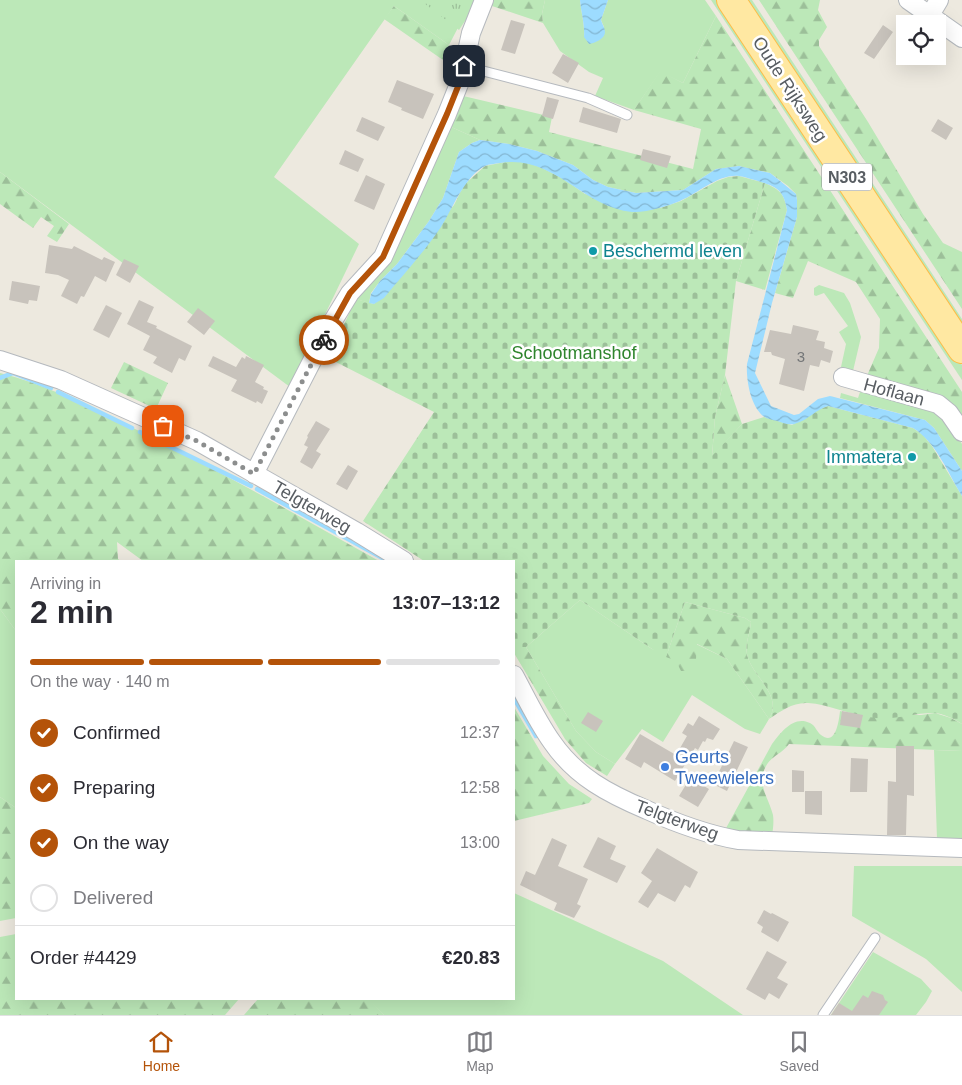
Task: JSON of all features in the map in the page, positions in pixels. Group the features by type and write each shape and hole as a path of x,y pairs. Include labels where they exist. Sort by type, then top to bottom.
{"main road":[{"name":"Oude Rijksweg","path":"732,1 962,349"}],"street":[{"path":"254,474 331,324 350,293 383,257 461,79 471,33 484,0"},
{"path":"908,0 935,8 962,38"},
{"name":"Telgterweg","path":"0,360 70,384 197,441 402,560"},
{"name":"Hoflaan","path":"843,378 938,404 949,413 962,432"},
{"name":"Telgterweg","path":"515,677 552,742 572,765 594,784 615,796 678,824 710,835 738,840 962,848"}],"lane":[{"path":"464,66 588,98 627,115"},
{"path":"823,1015 875,938"}],"green space":[{"path":"0,0 475,0 449,45 394,6 274,177 359,244 290,387 0,172"},
{"path":"420,0 479,0 459,30"},
{"path":"491,0 545,0 542,14 543,23 489,5"},
{"path":"545,0 580,0 584,37 604,27 601,20 608,0 705,0 716,16 683,83 660,72 634,110 595,96 603,78 589,72 560,51 543,23 542,14"},
{"path":"711,0 721,0 815,139 962,365 962,380"},
{"path":"742,0 752,0 962,319 962,336"},
{"path":"759,0 820,0 818,10 827,27 819,40 819,46 943,243 962,252 962,309"},
{"path":"394,6 449,45 443,60 384,19"},
{"path":"716,16 962,392 962,425 866,378 879,348 880,319 856,282 808,261 793,298 775,293 797,217 797,200 796,194 788,186 770,173 739,166 716,169 683,190 636,193 608,187 593,180 573,165 537,151 509,144 480,140 449,126 459,95 552,117 549,132 693,169 701,129 634,110 660,71 683,83"},
{"path":"449,126 480,140 459,152 443,198 429,221 397,264 371,293 369,303 356,299"},
{"name":"Schootmanshof","path":"505,162 525,162 562,178 585,194 660,208 681,201 728,177 739,176 765,183 736,281 725,375 715,417 712,456 742,424 764,417 792,425 819,409 828,406 913,428 923,435 932,446 962,496 962,724 937,713 876,718 808,703 792,706 769,719 773,710 770,694 754,670 747,654 751,622 745,618 685,602 666,657 580,600 526,647 515,647 515,560 422,560 363,521 434,412 328,358 356,299 374,304 454,205 464,185 485,166"},
{"path":"0,172 69,224 57,242 47,236 54,226 41,217 33,228 0,204"},
{"path":"765,183 781,193 787,210 765,290 736,281"},
{"path":"819,285 844,293 850,303 861,337 853,371 841,367 846,344 839,332 848,326 824,293 814,295 814,288"},
{"path":"124,362 168,383 156,409 111,388"},
{"path":"0,373 31,382 61,394 152,437 377,560 142,560 117,542 120,560 15,560 15,630 0,609"},
{"path":"725,375 742,424 712,457 715,417"},
{"path":"860,392 926,406 948,422 962,444 962,471 934,428 925,420 840,398 841,393 858,398"},
{"path":"580,600 652,649 696,659 696,644 727,659 769,719 760,734 745,729 692,695 663,742 642,729 615,764 596,752 576,731 526,647"},
{"path":"685,602 745,618 751,622 747,654 754,670 770,694 773,710 769,719 727,659 697,644 696,659 692,671 681,671 676,661 666,657"},
{"path":"0,609 15,630 15,807 0,797"},
{"path":"515,647 526,647 576,731 596,752 615,764 607,776 586,763 565,739 515,655"},
{"path":"515,709 543,756 569,784 592,799 589,803 515,821"},
{"path":"840,711 851,714 921,715 935,713 951,718 962,724 962,751 789,744 768,763 763,773 764,791 773,815 772,835 725,830 772,744 784,730 793,723 804,721 812,724 821,735 830,738 836,731"},
{"path":"934,750 962,751 962,839 937,839"},
{"path":"0,797 15,807 15,918 0,921"},
{"path":"854,866 962,866 962,992 926,959 852,916"},
{"path":"515,893 663,961 743,1015 384,1015 370,1001 515,1000"},
{"path":"15,934 15,1000 238,1000 225,1015 0,1015 0,937"},
{"path":"873,952 921,979 932,991 916,1015 831,1015"},
{"path":"257,1000 370,1000 384,1015 244,1015"}],"water":[{"path":"580,0 608,0 601,20 605,34 599,40 589,44 584,37"},
{"path":"480,140 509,144 537,151 573,165 593,180 608,187 636,193 683,190 716,169 739,166 770,173 796,194 797,200 797,217 772,303 755,373 771,406 794,415 799,414 818,399 830,396 925,420 934,428 962,471 962,496 935,450 913,428 828,406 801,422 784,423 763,416 755,405 747,377 747,364 787,210 784,199 779,191 767,184 742,176 731,176 716,181 675,203 650,210 632,212 614,208 598,201 552,173 536,166 519,162 487,165 478,171 465,185 441,227 384,298 374,304 369,303 371,294 380,281 397,264 429,221 443,198 459,152"}],"building":[{"path":"511,20 525,24 515,54 501,50"},
{"path":"883,25 893,32 874,59 864,53"},
{"path":"563,54 579,63 568,83 552,73"},
{"path":"397,80 434,94 423,119 401,110 402,108 388,102"},
{"path":"547,97 559,100 553,119 542,116"},
{"path":"583,107 621,119 617,133 579,122"},
{"path":"362,117 385,127 378,141 356,131"},
{"path":"938,119 953,128 946,140 931,131"},
{"path":"643,149 671,156 667,168 640,160"},
{"path":"345,150 364,159 358,172 339,164"},
{"path":"366,175 385,184 374,210 354,201"},
{"path":"49,245 72,249 74,246 102,260 104,257 115,262 106,282 95,276 84,297 81,296 77,304 61,296 69,280 58,275 45,273"},
{"path":"124,259 139,266 130,283 116,275"},
{"path":"12,281 40,286 37,301 29,300 28,304 9,300"},
{"path":"139,300 154,307 147,322 192,346 185,361 179,358 172,373 153,363 157,357 143,350 150,336 127,324"},
{"path":"106,305 122,313 109,338 93,330"},
{"path":"198,308 215,321 204,335 187,322"},
{"path":"793,325 819,331 816,340 825,342 824,348 833,351 830,363 821,360 819,367 810,365 804,391 779,384 785,359 772,355 771,352 764,352 770,330 791,334"},
{"path":"213,356 236,367 242,357 245,359 246,356 264,365 255,382 268,391 262,404 231,391 237,380 208,366"},
{"path":"316,421 330,429 316,451 321,454 312,469 300,462 308,447 304,445 307,436"},
{"path":"348,465 358,471 347,490 336,484"},
{"path":"842,711 863,715 860,728 840,725"},
{"path":"588,712 603,721 596,732 581,723"},
{"path":"699,716 720,729 713,740 707,738 698,750 695,748 675,781 644,762 641,768 625,759 640,734 676,755 687,736 682,733 688,723 693,726"},
{"path":"734,741 748,747 727,791 713,784"},
{"path":"896,746 914,746 914,796 907,795 906,835 887,835 888,781 896,782"},
{"path":"851,758 868,759 867,792 850,792"},
{"path":"792,770 804,771 804,792 792,792"},
{"path":"690,778 709,789 698,807 679,796"},
{"path":"805,791 822,791 822,815 805,814"},
{"path":"598,837 616,846 610,859 626,866 617,883 583,867"},
{"path":"552,838 567,845 558,866 588,879 577,904 581,906 574,918 554,910 557,903 520,885 526,871 535,875"},
{"path":"657,848 698,872 690,888 685,885 675,902 658,893 648,908 638,902 652,881 641,873"},
{"path":"764,910 789,922 778,942 761,932 763,927 757,923"},
{"path":"767,951 787,962 777,978 788,984 779,999 769,993 765,1000 746,989"},
{"path":"872,991 883,995 888,1002 879,1015 831,1015 839,1003 852,1011 863,995 868,998"}],"waterway":[{"path":"0,378 13,373 51,388"},
{"path":"58,392 132,428"},
{"path":"140,432 251,486"},
{"path":"257,489 386,560"},
{"path":"515,700 536,736"}],"way so far":[{"path":"163,426 197,441 254,474 324,340"}],"place":[{"name":"Beschermd leven","path":"593,251"},
{"name":"Immatera","path":"912,457"},
{"name":"Geurts Tweewielers","path":"665,767"}],"route":[{"path":"324,340 331,324 350,293 383,257 447,114 461,79 464,66"}]}
